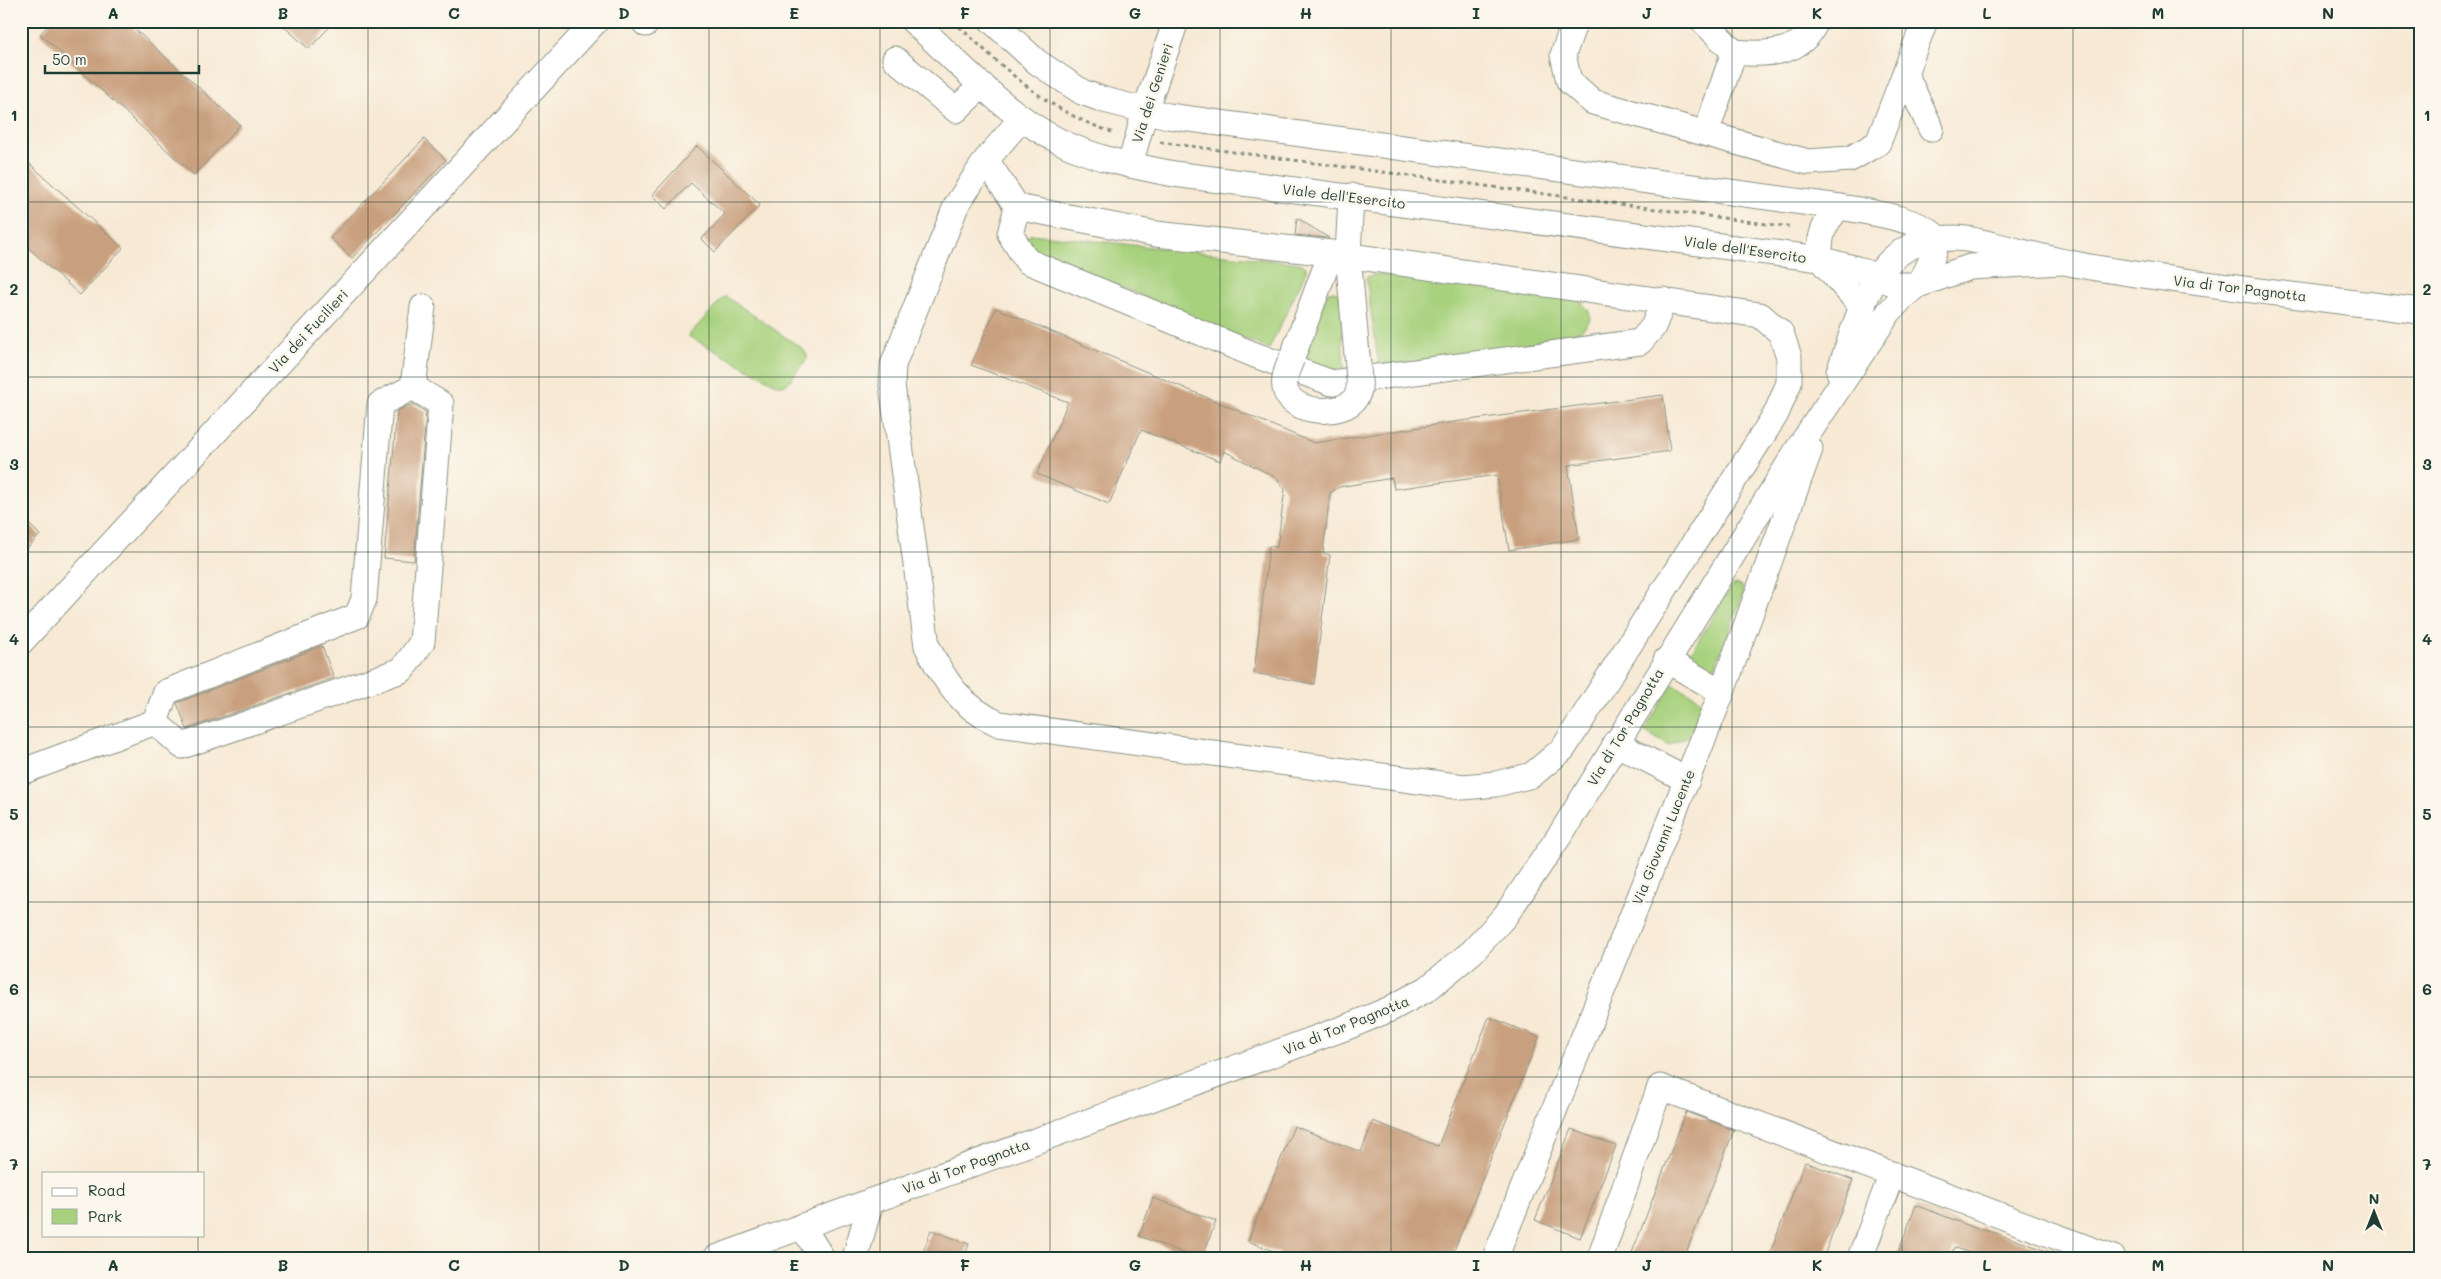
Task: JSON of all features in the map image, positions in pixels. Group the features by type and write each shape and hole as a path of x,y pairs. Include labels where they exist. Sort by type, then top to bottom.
{"street":[{"name":"Via dei Fucilieri","path":"21,642 596,21"},
{"name":"Viale dell'Esercito","path":"913,21 982,84 1034,127 1066,144 1098,157 1174,174 1820,259 1898,285 1918,285"},
{"path":"992,21 1037,62 1062,80 1104,100 1145,111 1250,128 1840,207 1905,222 1929,230 1937,239 1930,265 1918,285"},
{"name":"Via dei Genieri","path":"1130,165 1145,111 1176,21"},
{"path":"1575,21 1563,55 1569,81 1593,102 1808,162 1850,159 1878,143 1925,21"},
{"path":"1703,21 1734,52 1764,55 1798,46 1816,21"},
{"path":"1706,133 1734,52"},
{"path":"895,58 956,110 982,84"},
{"path":"1905,73 1931,129"},
{"path":"986,160 1017,207 1156,234 1340,254 1760,314 1781,333 1789,357 1789,383 1776,414 1563,749 1532,774 1496,784 1463,787 999,724 980,716 964,702 943,678 928,646 892,385 893,365 956,206 986,160 1022,118"},
{"path":"1340,254 1358,366 1359,390 1356,398 1350,404 1324,411 1299,406 1288,397 1284,387 1285,376 1340,254 1351,196"},
{"path":"1017,207 1010,234 1027,261 1255,355 1332,383 1640,342 1653,327 1664,300"},
{"path":"1840,207 1828,220 1821,232 1820,259 1863,308"},
{"name":"Via di Tor Pagnotta","path":"1822,412 1863,308 1878,277 1902,251 1913,245 1937,239 1973,240 2062,262 2128,273 2420,311"},
{"name":"Via di Tor Pagnotta","path":"716,1258 1338,1030 1390,1009 1427,989 1472,952 1505,916 1562,832 1666,660 1822,412 1857,364 1890,312 1918,285 1970,267 2062,262"},
{"path":"413,386 423,307"},
{"path":"21,772 155,722 166,692 357,616 364,599 380,404 413,386"},
{"path":"155,722 182,746 402,670 422,642 441,404 413,386"},
{"name":"Via Giovanni Lucente","path":"1501,1256 1722,692 1822,412"},
{"path":"1666,660 1722,692"},
{"path":"1615,743 1687,780"},
{"path":"1600,1258 1660,1088 2112,1258"},
{"path":"1860,1258 1892,1174"},
{"path":"855,1258 870,1200"},
{"path":"802,1226 822,1258"}],"path":[{"name":"Viale dell'Esercito","path":"1160,142 1790,228"}],"green space":[{"path":"1031,234 1299,263 1306,267 1306,272 1269,349 1034,251 1026,239"},
{"path":"1376,274 1577,299 1590,315 1588,322 1576,334 1550,345 1379,366 1366,277"},
{"path":"1334,291 1340,295 1344,369 1331,370 1300,360 1328,292"},
{"path":"725,296 803,349 807,359 786,385 778,385 688,336"},
{"path":"1736,584 1741,585 1744,592 1715,667 1709,667 1689,656 1732,586"},
{"path":"1672,684 1697,697 1702,704 1690,735 1669,746 1644,731"}],"building":[{"path":"52,21 126,21 240,125 194,175 40,34"},
{"path":"278,21 335,21 309,49"},
{"path":"424,139 446,160 352,258 330,238"},
{"path":"697,146 760,205 715,252 702,239 725,214 691,183 666,209 652,195"},
{"path":"21,156 123,248 80,295 21,241"},
{"path":"1297,218 1329,238 1295,235"},
{"path":"996,308 1314,443 1461,421 1663,395 1670,451 1568,465 1579,539 1509,550 1497,475 1394,489 1392,478 1339,487 1330,493 1323,553 1330,555 1314,684 1254,673 1269,546 1277,547 1285,489 1277,478 1224,451 1220,461 1141,430 1109,504 1037,474 1068,402 971,365"},
{"path":"413,404 426,412 414,561 384,558 397,411"},
{"path":"21,516 40,535 21,555"},
{"path":"322,646 334,678 187,729 177,703"},
{"path":"1489,1017 1539,1037 1451,1258 1291,1258 1248,1241 1294,1126 1361,1152 1373,1121 1438,1146"},
{"path":"1686,1112 1734,1130 1684,1258 1630,1258"},
{"path":"1571,1129 1616,1146 1580,1238 1535,1220"},
{"path":"1805,1162 1853,1180 1823,1258 1768,1258"},
{"path":"1153,1198 1216,1221 1202,1258 1196,1258 1139,1236"},
{"path":"1916,1205 1980,1230 1981,1228 2059,1255 2059,1258 1983,1258 1954,1247 1950,1258 1896,1258"},
{"path":"931,1230 969,1244 964,1258 921,1258"}]}
